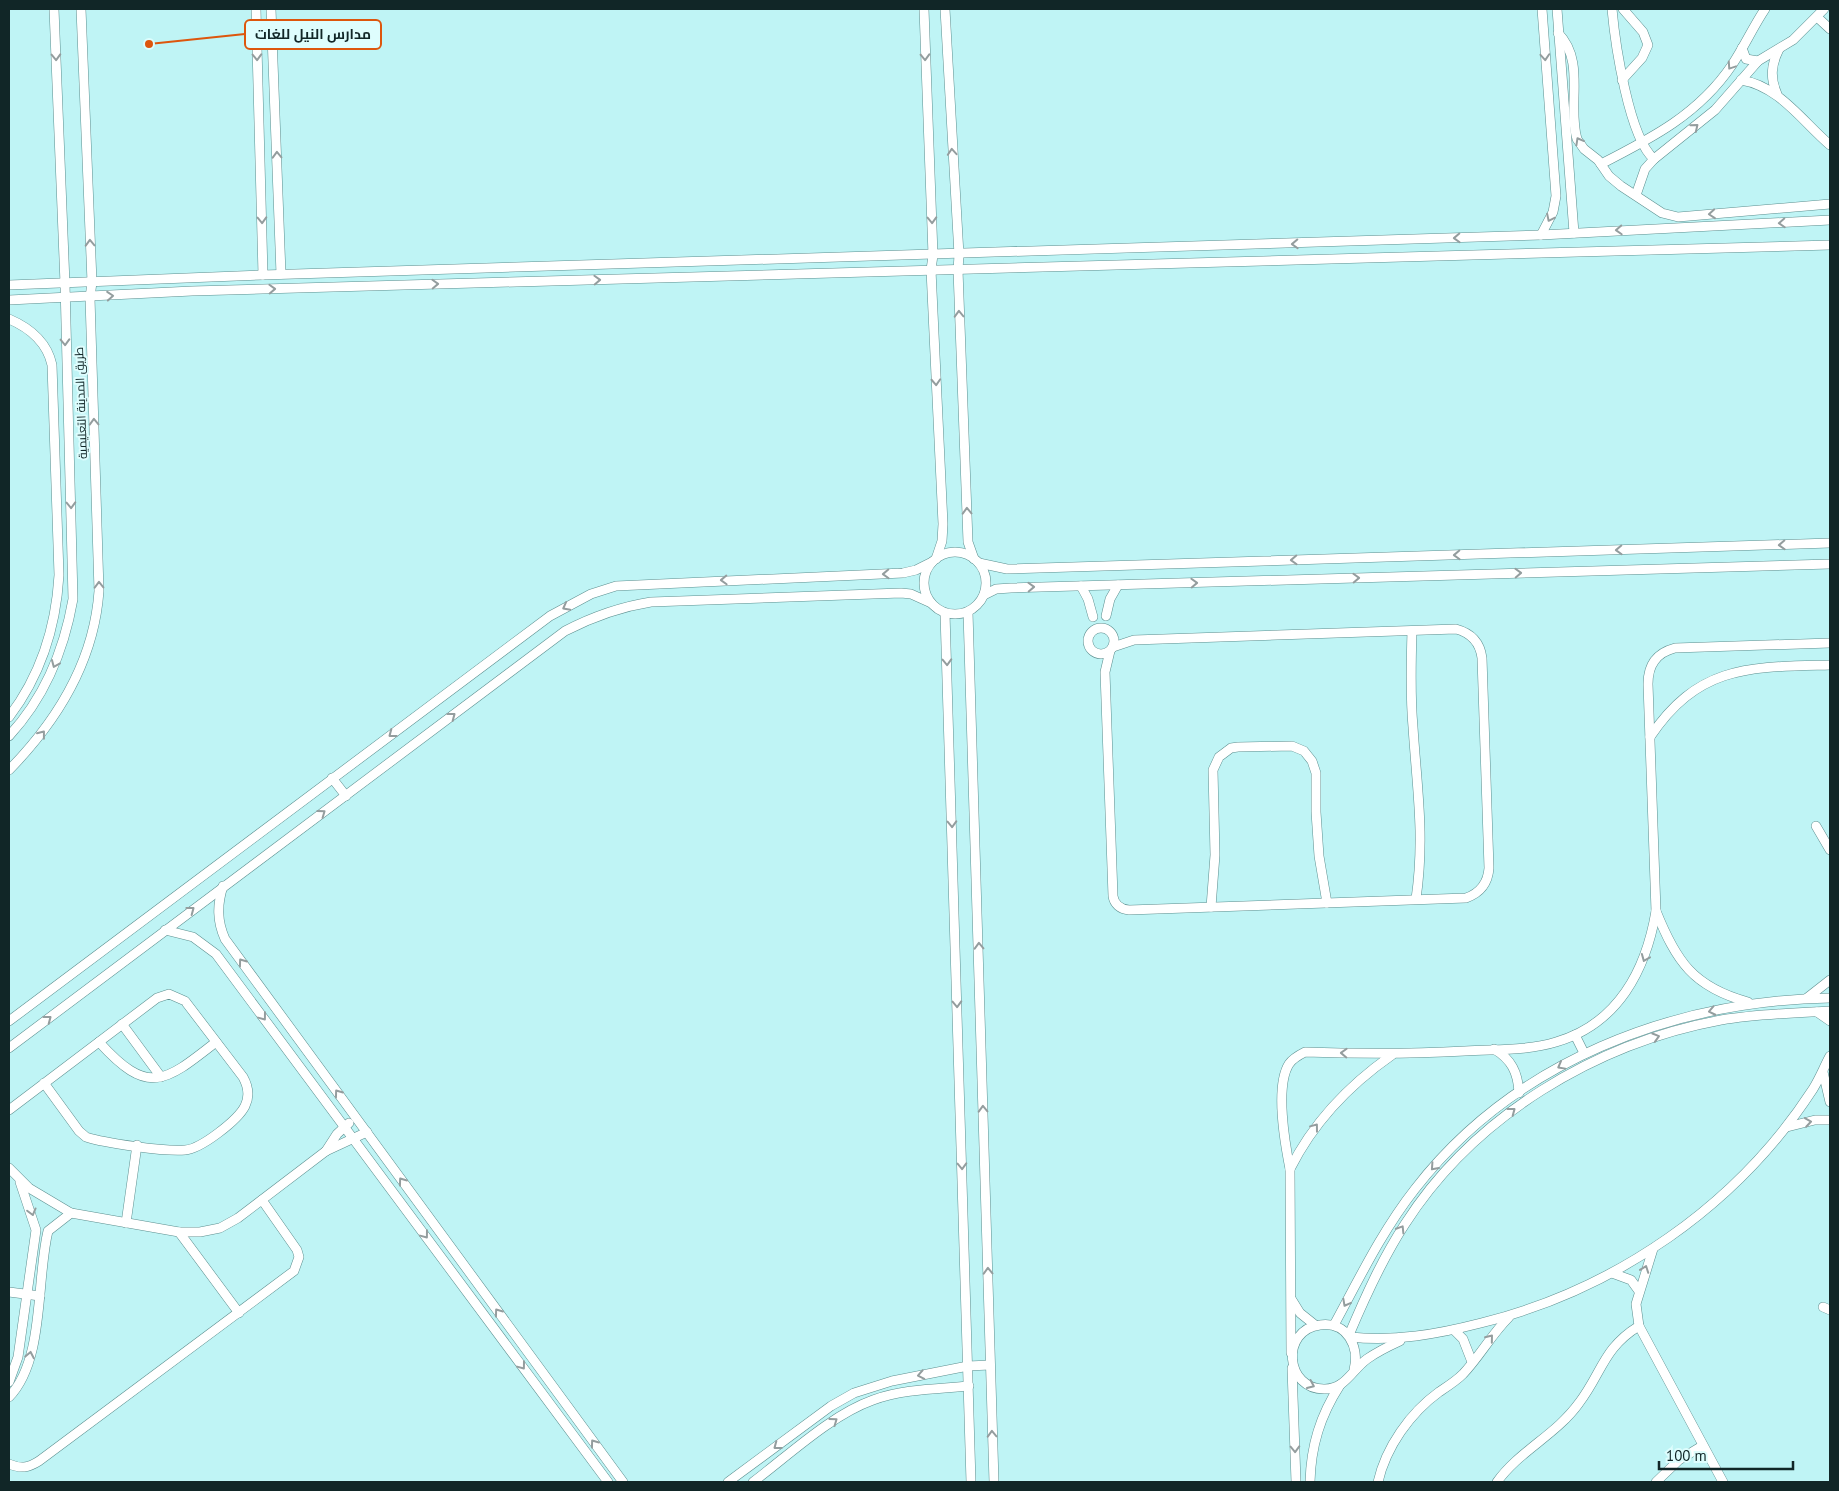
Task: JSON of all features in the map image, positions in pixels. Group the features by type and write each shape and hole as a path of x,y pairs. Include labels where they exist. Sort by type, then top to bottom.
{"street":[{"name":"طريق المدينة التعليمية","path":"9,736 26,715 54,669 66,632 73,599 65,284 54,9"},
{"name":"طريق المدينة التعليمية","path":"9,770 36,741 63,703 80,671 98,612 99,591 90,298 92,282 81,9"},
{"path":"256,9 263,275"},
{"path":"272,9 281,274"},
{"path":"924,9 933,255 931,270 943,524 942,541 925,575 924,582 927,597 931,603"},
{"path":"945,9 959,255 968,542 976,561 985,575 984,595"},
{"path":"1541,235 1553,212 1556,196 1542,9"},
{"path":"1557,9 1574,232"},
{"path":"1612,9 1622,80 1645,150 1654,159"},
{"path":"1622,80 1642,58 1648,45 1643,32 1623,9"},
{"path":"1601,164 1660,134 1681,120 1705,98 1732,66 1765,9"},
{"path":"1636,195 1645,169 1654,159 1700,123 1758,61 1793,40 1824,9"},
{"path":"1817,17 1830,29"},
{"path":"1558,33 1566,40 1572,57 1577,139 1584,150 1601,164 1609,176 1662,214 1678,217 1830,204"},
{"path":"1742,48 1746,59 1758,61"},
{"path":"1778,96 1773,85 1771,72 1773,60 1779,49"},
{"path":"1741,80 1761,85 1778,96 1830,145"},
{"path":"1660,134 1666,140 1668,147"},
{"path":"9,285 281,274 959,255 1541,235 1830,220"},
{"path":"9,300 90,298 192,291 1830,245"},
{"path":"9,319 39,338 51,360 59,575 56,604 46,649 30,686 9,718"},
{"path":"9,1021 550,616 591,594 616,586 903,573 916,570 934,560 955,552 976,561 1007,568 1830,543"},
{"path":"9,1048 565,631 595,616 619,608 651,602 900,593 911,594 931,603 946,613 959,614 975,608 989,591 1003,588 1830,564"},
{"path":"1096,654 1104,654 1112,649 1134,640 1462,631 1476,641 1482,652 1489,868 1485,884 1472,896 1416,900 1129,910 1121,908 1115,903 1105,672 1112,649 1107,626 1110,599 1118,585"},
{"path":"1081,586 1088,599 1094,624 1088,642 1090,649 1096,654 1105,672"},
{"path":"968,612 994,1482"},
{"path":"946,613 971,1482"},
{"path":"1094,624 1107,626 1134,640"},
{"path":"1412,631 1411,697 1422,821 1421,861 1416,900"},
{"path":"1296,1482 1291,1353 1290,1169 1284,1140 1282,1107 1285,1072 1295,1057 1305,1052 1392,1055 1536,1046 1575,1035 1603,1017 1630,985 1649,947 1656,911 1648,674 1651,664 1666,651 1675,648 1830,643"},
{"path":"1650,737 1672,709 1685,697 1715,678 1748,668 1830,665"},
{"path":"1211,907 1215,829 1213,770 1219,757 1231,748 1238,747 1292,746 1304,751 1312,760 1316,773 1319,856 1327,903"},
{"path":"332,778 346,796"},
{"path":"1816,826 1830,850"},
{"path":"223,886 218,918 225,939 623,1482"},
{"path":"1656,911 1671,947 1697,978 1714,990 1752,1003"},
{"path":"165,930 193,937 216,954 608,1482"},
{"path":"1806,999 1830,980"},
{"path":"9,1110 44,1083 99,1042 122,1024 163,995 175,995 185,1001 247,1084 248,1099 241,1113 195,1148 178,1150 86,1137 79,1131 44,1083"},
{"path":"1334,1326 1376,1248 1415,1189 1442,1158 1471,1130 1519,1093 1584,1053 1654,1025 1752,1003 1830,998"},
{"path":"1776,1000 1778,1013"},
{"path":"1354,1370 1356,1353 1349,1336 1386,1254 1425,1196 1456,1160 1492,1128 1547,1087 1599,1059 1648,1039 1720,1020 1778,1013 1830,1011"},
{"path":"1817,1012 1830,1021"},
{"path":"122,1024 161,1077"},
{"path":"1575,1035 1584,1053"},
{"path":"99,1042 128,1071 149,1078 161,1077 179,1071 216,1042"},
{"path":"1493,1049 1511,1063 1516,1072 1519,1093"},
{"path":"1290,1169 1302,1145 1328,1111 1358,1080 1392,1055"},
{"path":"1291,1297 1300,1313 1315,1325 1334,1326 1349,1336 1378,1339 1454,1330 1510,1316 1570,1294 1612,1273 1653,1249 1687,1224 1724,1192 1787,1127 1823,1072 1830,1056"},
{"path":"1823,1072 1830,1102"},
{"path":"326,1152 344,1126 356,1119"},
{"path":"1787,1127 1815,1120 1830,1120"},
{"path":"19,1180 39,1195 71,1213 179,1232 200,1232 220,1228 238,1218 326,1152 367,1132"},
{"path":"126,1223 137,1145"},
{"path":"9,1168 19,1180 27,1196 36,1230 18,1357 9,1382"},
{"path":"9,1464 18,1468 30,1467 39,1461 294,1271 298,1265 297,1250 262,1200"},
{"path":"9,1397 20,1386 26,1371 40,1296 48,1231 71,1213"},
{"path":"179,1232 238,1313"},
{"path":"1376,1248 1386,1254"},
{"path":"1653,1249 1636,1304 1639,1326 1723,1482"},
{"path":"1612,1273 1631,1280 1639,1291"},
{"path":"9,1292 40,1296"},
{"path":"1378,1482 1387,1453 1405,1426 1427,1402 1458,1379 1510,1316"},
{"path":"1291,1353 1299,1336 1315,1325"},
{"path":"1497,1482 1513,1463 1567,1418 1589,1389 1613,1346 1639,1326"},
{"path":"1454,1330 1462,1339 1472,1362"},
{"path":"1310,1482 1312,1452 1318,1426 1340,1385 1354,1370 1379,1351 1407,1337"},
{"path":"728,1482 831,1406 854,1393 879,1384 968,1366 990,1365"},
{"path":"1292,1365 1301,1380 1316,1388 1324,1389 1340,1385"},
{"path":"753,1482 836,1420 862,1404 897,1394 969,1386"},
{"path":"1656,1482 1679,1460 1702,1446"}],"place":[{"name":"مدارس النيل للغات","path":"149,44"}]}
